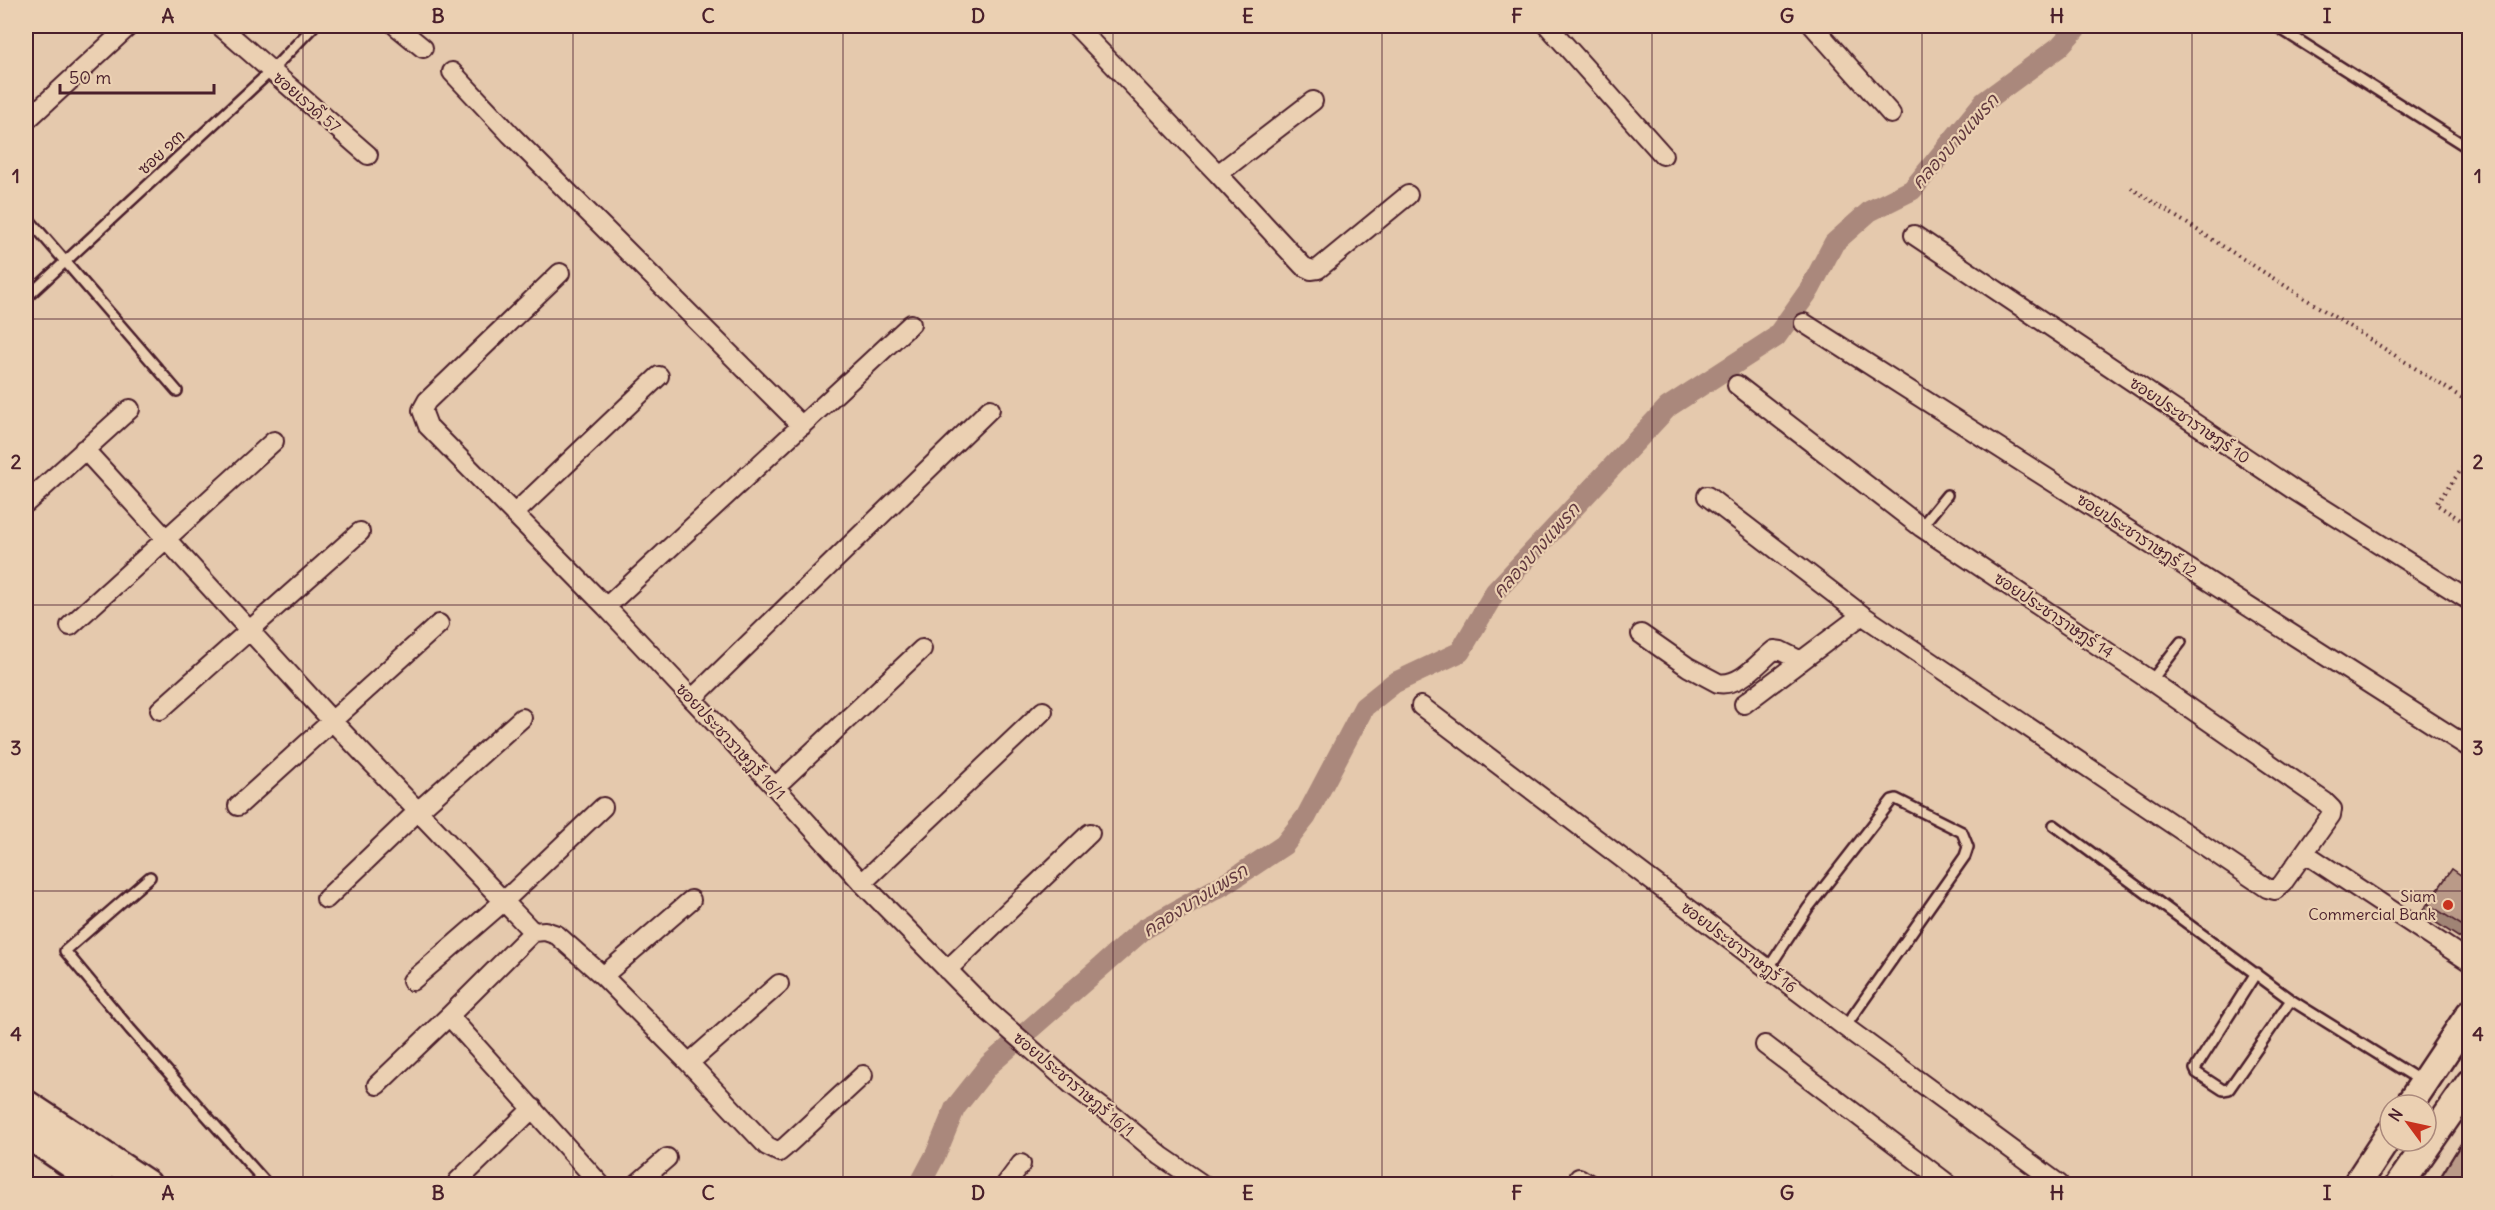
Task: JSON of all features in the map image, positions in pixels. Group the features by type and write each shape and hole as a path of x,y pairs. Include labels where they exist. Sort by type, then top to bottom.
{"main road":[{"path":"2417,1093 2469,1014"},
{"path":"2400,1185 2469,1083"},
{"path":"26,1104 147,1185"},
{"path":"26,1133 100,1185"},
{"path":"2356,1185 2378,1152"}],"street":[{"path":"26,121 129,26"},
{"name":"ซอยเรวดี 57","path":"220,26 368,155"},
{"path":"396,26 423,48"},
{"path":"1076,26 1303,266 1311,270 1318,269 1408,195"},
{"path":"1548,26 1663,155"},
{"path":"1813,26 1891,114"},
{"path":"452,72 511,135 802,426"},
{"path":"1218,174 1313,101"},
{"name":"ซอยประชาราษฏร์ 10","path":"1914,235 2294,490 2469,601"},
{"name":"ซอยประชาราษฎร์ 16/1","path":"560,273 427,401 422,410 428,426 606,607 775,787 861,883 988,1011 1029,1048 1161,1156 1202,1185"},
{"name":"ซอยประชาราษฏร์ 12","path":"1804,323 2469,748"},
{"path":"606,607 911,324"},
{"path":"514,514 659,376"},
{"name":"ซอยประชาราษฏร์ 14","path":"1737,385 1922,526 2151,681 2332,809 2331,815 2306,854 2282,884 2275,890 2267,888 1862,615"},
{"path":"26,503 130,409"},
{"path":"692,699 990,409"},
{"path":"70,626 274,441"},
{"path":"84,449 333,722 533,932"},
{"path":"1707,496 1862,615 1744,704"},
{"path":"160,710 360,532"},
{"path":"238,806 439,624"},
{"path":"1641,634 1718,683 1724,684 1739,679 1774,650 1801,661"},
{"path":"775,787 922,650"},
{"name":"ซอยประชาราษฎร์ 16","path":"1421,706 1845,1028 2059,1185"},
{"path":"861,883 1043,711"},
{"path":"326,899 418,810 522,718"},
{"path":"412,981 502,902 603,807"},
{"path":"947,970 1090,833"},
{"path":"2306,854 2469,962"},
{"path":"603,976 692,900"},
{"path":"376,1085 533,932 545,931 557,935 603,976 767,1146 779,1152 863,1075"},
{"path":"689,1063 778,984"},
{"path":"449,1016 600,1185"},
{"path":"1765,1046 1948,1185"},
{"path":"458,1181 532,1108"},
{"path":"637,1185 667,1158"},
{"path":"1006,1185 1021,1164"}],"lane":[{"name":"ซอย ๑๓","path":"26,298 272,70 314,26"},
{"path":"2276,26 2469,149"},
{"path":"26,216 177,391"},
{"path":"1922,526 1947,495"},
{"path":"2151,681 2181,642"},
{"path":"1768,969 1808,908 1892,800 1896,799 1962,832 1968,847 1965,856 1845,1028"},
{"path":"2054,825 2415,1093"},
{"path":"150,877 65,951 167,1072 267,1185"},
{"path":"2256,973 2195,1069 2197,1073 2223,1090 2229,1089 2291,1000"}],"path":[{"path":"2132,188 2469,403"},
{"path":"2469,458 2436,504 2469,526"}],"building":[{"name":"Siam Commercial Bank","path":"2452,869 2469,881 2469,930 2428,904"},
{"path":"2469,1131 2469,1185 2436,1185"}],"waterway":[{"name":"คลองบางแพรก","path":"920,1184 936,1154 955,1108 989,1065 1144,929 1230,881 1284,845 1306,817 1364,707 1394,683 1460,652 1495,592 1668,407 1776,337 1810,289 1834,243 1870,211 1912,190 1984,102 2059,47 2078,26"}],"place":[{"name":"Siam Commercial Bank","path":"2448,905"}]}
